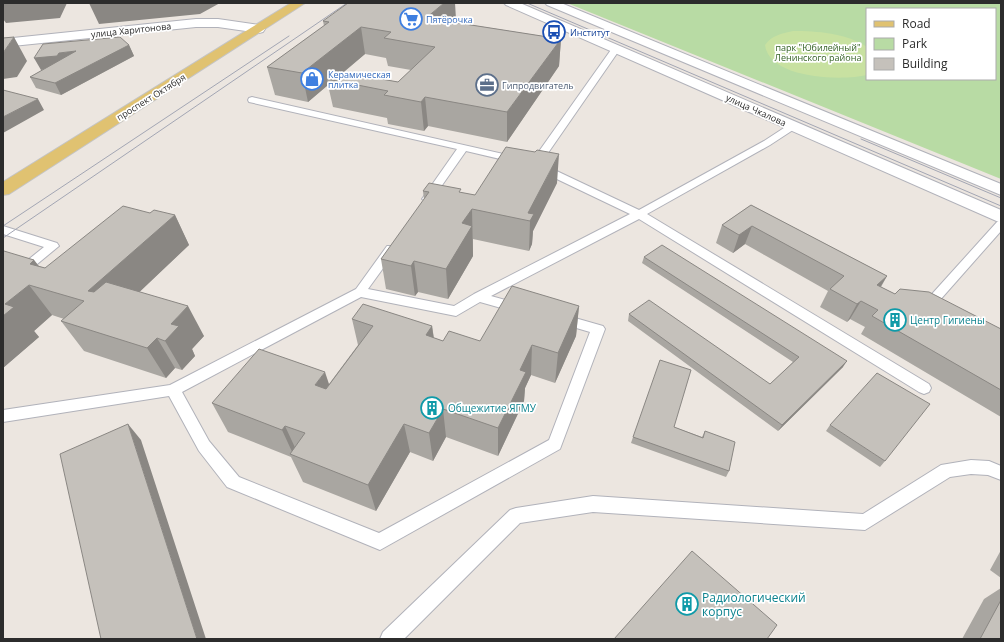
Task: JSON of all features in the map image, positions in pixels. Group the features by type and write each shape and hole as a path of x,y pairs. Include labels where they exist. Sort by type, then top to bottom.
{"main road":[{"name":"проспект Октября","path":"3,190 299,3"},
{"name":"улица Чкалова","path":"510,3 1001,217"},
{"name":"улица Чкалова","path":"551,3 1001,190"},
{"name":"улица Харитонова","path":"3,43 196,23 218,23 259,29"}],"lane":[{"path":"535,164 616,49"},
{"path":"252,100 535,164 639,214 924,388"},
{"path":"360,292 456,310 478,297 639,214 793,126"},
{"path":"418,210 463,148"},
{"path":"936,297 1001,224"},
{"path":"3,230 53,246 3,286"},
{"path":"3,416 173,390 360,292 396,242"},
{"path":"478,297 530,311"},
{"path":"173,390 204,446 233,482 380,542 555,444 598,329 545,315"},
{"path":"390,639 516,516 593,504 865,522 947,470 970,467 989,468 1001,474"}],"green space":[{"name":"парк \"Юбилейный\" Ленинского района","path":"567,3 1001,3 1001,179"},
{"path":"793,31 821,32 841,36 859,42 866,46 866,75 841,78 825,77 792,71 779,65 770,56 765,45 774,37"}],"building":[{"path":"348,3 444,3 426,18 561,39 507,112 425,97 421,102 384,95 388,91 327,79 337,71 398,82 435,47 384,38 391,32 361,27 302,73 267,67 329,22 323,21"},
{"path":"14,37 3,53 3,38"},
{"path":"120,37 129,45 55,83 30,77 76,51 59,53 57,56 34,58 43,44"},
{"path":"3,90 38,99 3,117"},
{"path":"506,147 559,154 528,213 534,214 530,221 472,209 462,223 472,226 446,269 414,261 411,266 381,259 429,192 423,191 429,183 461,189 459,192 475,195"},
{"path":"751,205 887,276 877,285 895,294 900,289 929,292 1001,329 1001,390 872,316 878,310 861,301 857,304 830,289 844,276 752,226 739,235 722,225"},
{"path":"123,206 150,213 154,210 175,215 88,291 94,292 106,282 188,306 171,324 179,326 165,341 157,338 147,348 61,321 84,301 29,285 5,304 14,307 3,316 4,251 34,260 30,264 45,268"},
{"path":"662,245 847,361 782,425 629,314 649,300 770,384 799,357 644,257"},
{"name":"Общежитие ЯГМУ","path":"512,286 579,306 558,353 532,345 520,370 526,372 498,428 443,409 429,433 404,424 368,485 290,454 305,433 285,426 282,430 212,403 259,349 325,372 315,385 326,389 373,326 352,319 363,304 432,326 426,335 443,341 449,331 480,341"},
{"path":"660,360 691,370 674,427 703,438 705,431 735,442 729,471 633,437"},
{"path":"877,373 930,404 885,461 830,425"},
{"path":"128,424 197,639 101,639 60,454"},
{"name":"Радиологический корпус","path":"692,551 777,625 767,639 614,639"},
{"path":"1001,600 1001,639 980,639"}],"tram line":[{"path":"3,238 347,3"},
{"path":"527,3 1001,206"},
{"path":"3,226 289,36"},
{"path":"861,139 1001,198"}],"place":[{"name":"Пятёрочка","path":"411,19"},
{"name":"Институт","path":"554,32"},
{"name":"Керамическая плитка","path":"312,79"},
{"name":"Гипродвигатель","path":"487,85"},
{"name":"Центр Гигиены","path":"895,320"},
{"name":"Общежитие ЯГМУ","path":"432,408"},
{"name":"Радиологический корпус","path":"687,604"}]}
